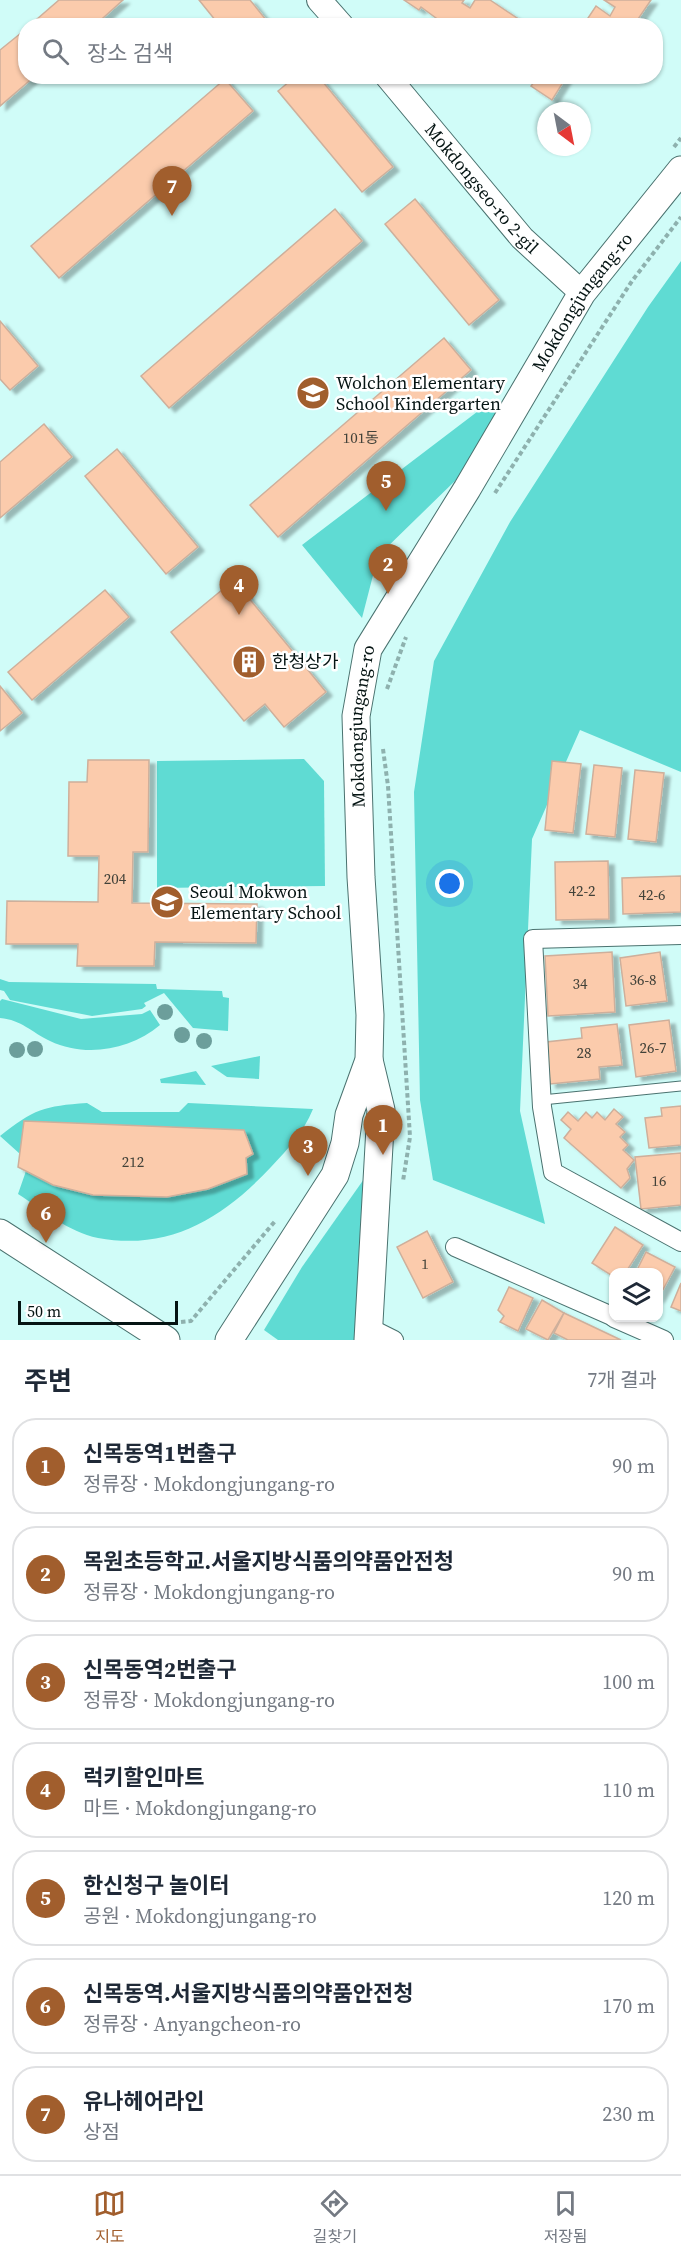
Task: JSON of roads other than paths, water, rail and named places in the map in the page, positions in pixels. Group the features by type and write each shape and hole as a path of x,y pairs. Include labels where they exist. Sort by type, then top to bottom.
{"main road":[{"name":"Mokdongjungang-ro","path":"228,1340 335,1175 345,1143 349,1115 369,1060 370,1015 361,877 356,716 368,650 467,489 582,293 674,164"},
{"path":"368,1334 381,1110 369,1060"},
{"path":"0,1233 169,1327"}],"street":[{"path":"319,0 335,18"},
{"name":"Mokdongseo-ro 2-gil","path":"394,84 522,238 582,293"},
{"path":"681,935 533,939 542,1100 553,1172 681,1242"},
{"path":"455,1247 609,1315"},
{"path":"625,1322 664,1340"},
{"path":"368,1334 394,1340"}],"lane":[{"path":"542,1100 681,1086"}],"place":[{"name":"유나헤어라인","path":"172,216"},
{"name":"Wolchon Elementary School Kindergarten","path":"313,393"},
{"name":"한신청구 놀이터","path":"386,511"},
{"name":"목원초등학교.서울지방식품의약품안전청","path":"388,594"},
{"name":"럭키할인마트","path":"239,615"},
{"name":"한청상가","path":"249,662"},
{"name":"Seoul Mokwon Elementary School","path":"167,902"},
{"name":"신목동역1번출구","path":"383,1155"},
{"name":"신목동역2번출구","path":"308,1176"},
{"name":"신목동역.서울지방식품의약품안전청","path":"46,1243"}]}
